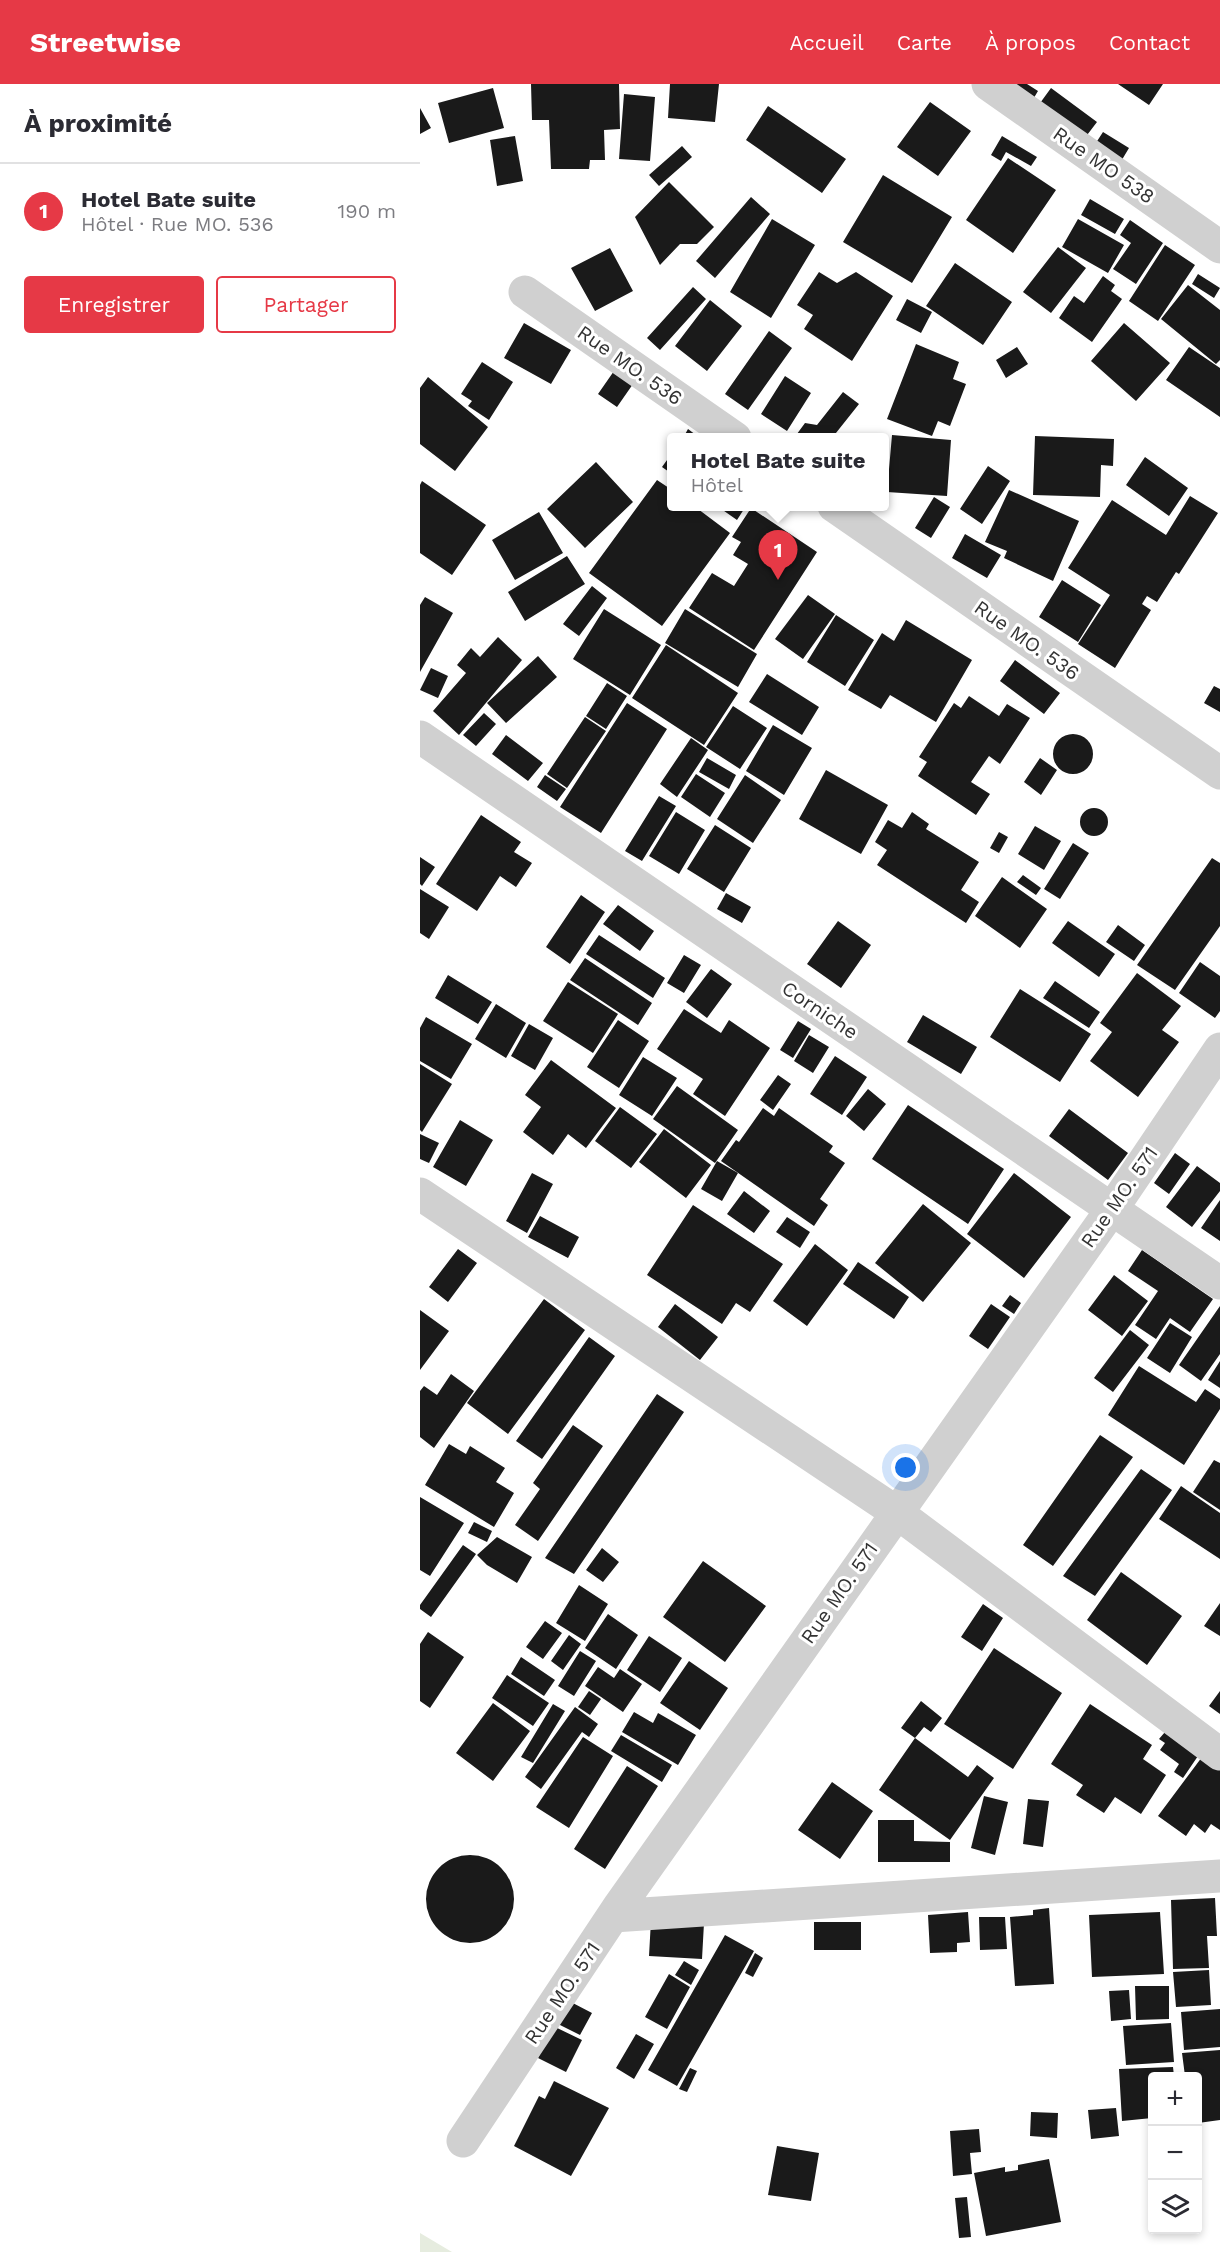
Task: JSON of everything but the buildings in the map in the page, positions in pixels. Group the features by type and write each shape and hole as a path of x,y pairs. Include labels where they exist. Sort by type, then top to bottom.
{"street":[{"name":"Rue MO 538","path":"988,84 1220,247"},
{"name":"Rue MO. 536","path":"525,292 728,433"},
{"name":"Rue MO. 536","path":"840,511 1220,773"},
{"name":"Corniche","path":"420,736 1220,1283"},
{"name":"Rue MO. 571","path":"463,2141 613,1916 1112,1209 1220,1049"},
{"path":"420,1194 896,1512 1220,1754"},
{"path":"613,1916 1220,1876"}],"shaded area":[{"path":"420,2233 452,2252 420,2252"}],"place":[{"name":"Hotel Bate suite","path":"778,580"}]}
